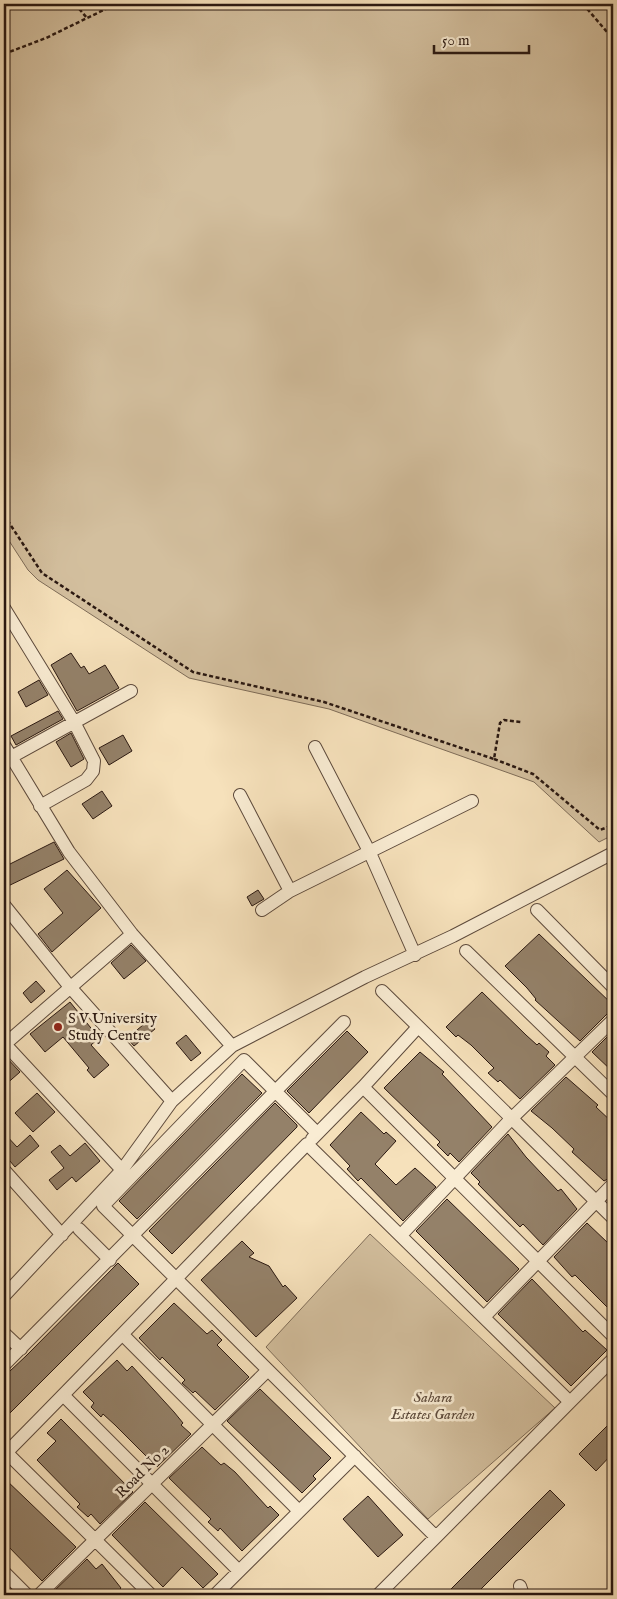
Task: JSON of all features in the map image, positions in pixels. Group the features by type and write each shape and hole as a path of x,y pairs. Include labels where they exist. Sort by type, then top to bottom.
{"street":[{"path":"4,608 74,722 94,761 93,771 86,780 40,806"},
{"path":"7,759 131,691"},
{"path":"4,745 7,759 69,852 132,934 232,1046"},
{"path":"315,747 370,853 415,955"},
{"path":"240,795 290,891"},
{"path":"262,910 290,891 472,801"},
{"path":"4,1296 122,1170 172,1101 232,1046 365,977 415,955 613,853"},
{"path":"4,905 70,987 172,1101"},
{"path":"537,910 613,987"},
{"path":"122,1170 4,1044 132,934"},
{"path":"466,951 613,1094"},
{"path":"382,992 613,1218"},
{"path":"401,1235 511,1119 613,1020"},
{"path":"4,1365 344,1022"},
{"path":"151,1595 5,1453 123,1335 175,1278 363,1087 418,1027"},
{"path":"317,1133 244,1060 103,1206 436,1537"},
{"path":"363,1087 613,1336"},
{"path":"307,1144 570,1402"},
{"path":"4,1170 62,1235"},
{"path":"484,1317 613,1184"},
{"path":"78,1229 110,1260"},
{"path":"4,1333 20,1349"},
{"path":"123,1335 299,1511"},
{"path":"378,1595 613,1360"},
{"name":"Road No 2","path":"39,1595 268,1370"},
{"path":"63,1395 239,1571"},
{"path":"215,1595 355,1456"},
{"path":"4,1572 27,1595"}],"path":[{"path":"75,4 87,18"},
{"path":"4,54 46,38 116,4"},
{"path":"583,4 613,39"},
{"path":"4,515 42,573 193,672 324,702 533,774 600,830 613,825"},
{"path":"494,760 500,723 504,720 521,722"}],"green space":[{"path":"4,4 613,4 613,835 599,842 534,782 329,709 189,678 38,580 28,570 4,533"},
{"name":"Sahara Estates Garden","path":"370,1234 555,1408 428,1519 266,1347"}],"building":[{"path":"71,653 81,668 84,666 89,674 105,665 119,688 77,711 51,665"},
{"path":"39,680 48,695 26,707 18,692"},
{"path":"58,711 63,719 16,745 11,736"},
{"path":"71,733 84,759 71,767 56,742"},
{"path":"123,735 132,751 109,765 99,748"},
{"path":"102,791 112,806 93,819 82,804"},
{"path":"54,842 64,859 4,888 4,867"},
{"path":"67,870 101,908 52,952 38,934 63,913 44,889"},
{"path":"258,890 264,899 252,906 247,897"},
{"path":"539,934 613,1005 613,1012 607,1014 580,1041 535,1000 527,988 505,966"},
{"path":"131,945 146,961 124,979 111,963"},
{"path":"36,981 45,991 31,1003 23,993"},
{"path":"482,992 537,1045 539,1043 549,1052 546,1056 555,1065 520,1099 500,1080 498,1082 488,1073 494,1068 471,1045 458,1035 456,1037 446,1027"},
{"path":"70,1002 99,1038 91,1045 109,1065 94,1078 87,1070 89,1068 63,1037 45,1052 30,1034"},
{"path":"148,1021 155,1029 134,1046 127,1038"},
{"path":"347,1031 368,1052 309,1113 287,1091"},
{"path":"613,1031 613,1072 592,1052"},
{"path":"186,1035 201,1053 191,1061 176,1043"},
{"path":"420,1052 444,1072 442,1074 492,1127 459,1162 450,1153 448,1156 437,1145 440,1142 384,1088"},
{"path":"4,1055 20,1072 4,1086"},
{"path":"242,1074 262,1093 137,1219 119,1201"},
{"path":"566,1077 598,1105 596,1107 613,1123 613,1176 604,1181 572,1152 574,1149 531,1111"},
{"path":"37,1093 55,1112 33,1132 15,1113"},
{"path":"275,1103 297,1127 172,1254 149,1231"},
{"path":"361,1112 384,1134 386,1132 396,1141 375,1164 396,1185 415,1168 436,1187 403,1221 361,1178 358,1181 347,1169 350,1166 330,1145"},
{"path":"4,1133 17,1147 30,1135 39,1146 15,1167 4,1154"},
{"path":"508,1134 526,1157 558,1191 561,1189 577,1209 543,1245 523,1224 520,1227 478,1184 480,1182 471,1173"},
{"path":"85,1143 100,1161 76,1182 72,1177 57,1190 49,1180 64,1168 51,1152 60,1145 70,1156"},
{"path":"447,1199 519,1269 487,1302 416,1231"},
{"path":"587,1223 608,1243 613,1237 613,1313 575,1275 572,1277 554,1257"},
{"path":"242,1241 254,1253 249,1257 269,1266 283,1287 285,1285 297,1298 256,1337 201,1280"},
{"path":"118,1263 139,1284 4,1419 4,1373 10,1371 27,1355"},
{"path":"532,1279 583,1332 585,1330 607,1350 571,1386 498,1314"},
{"path":"174,1303 207,1334 212,1330 222,1340 217,1345 249,1377 215,1410 195,1391 193,1393 182,1383 185,1380 162,1357 160,1360 139,1338"},
{"path":"117,1360 127,1371 132,1366 174,1412 183,1423 181,1425 191,1434 157,1467 103,1414 101,1417 91,1407 94,1403 83,1392"},
{"path":"260,1389 331,1458 313,1476 316,1479 302,1493 227,1421"},
{"path":"61,1419 133,1492 100,1524 91,1514 88,1517 77,1507 80,1504 37,1460 56,1441 47,1433"},
{"path":"613,1420 613,1453 596,1471 579,1454"},
{"path":"202,1447 221,1465 224,1463 235,1472 268,1508 270,1506 279,1515 242,1551 220,1528 218,1531 208,1522 211,1519 169,1478"},
{"path":"4,1478 76,1547 42,1581 4,1542"},
{"path":"550,1490 565,1505 475,1595 445,1595"},
{"path":"368,1496 403,1535 378,1557 343,1519"},
{"path":"145,1502 218,1574 203,1588 182,1567 163,1587 112,1535"},
{"path":"87,1559 96,1569 102,1564 121,1588 114,1595 50,1595"}],"place":[{"name":"S V University Study Centre","path":"58,1027"}]}
